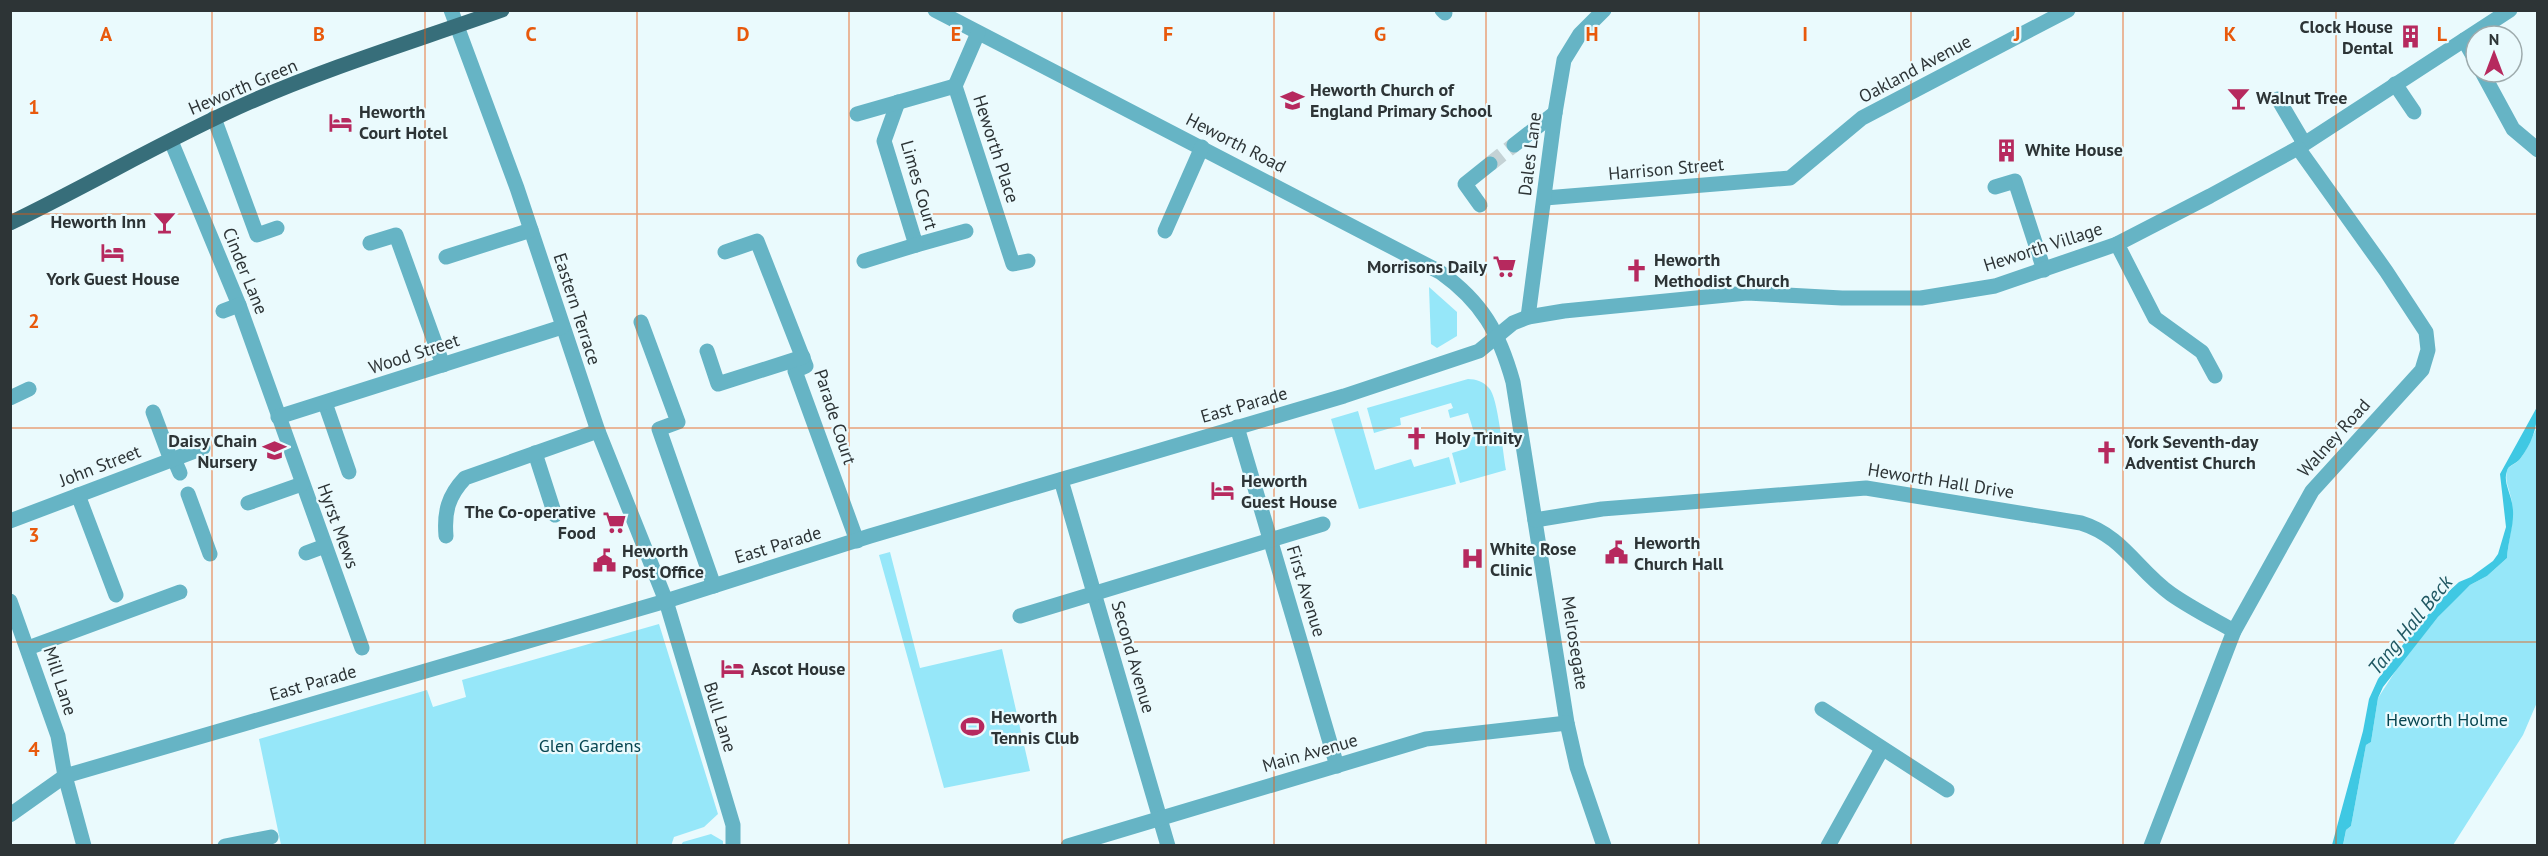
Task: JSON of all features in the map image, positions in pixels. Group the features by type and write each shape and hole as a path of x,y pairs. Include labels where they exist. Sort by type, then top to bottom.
{"main road":[{"name":"Heworth Green","path":"10,223 214,118 350,63 502,10"}],"street":[{"name":"Eastern Terrace","path":"451,10 459,26 531,230 598,431 666,601"},
{"name":"Heworth Road","path":"935,10 1440,272 1470,296 1481,309 1498,338"},
{"name":"Dales Lane","path":"1528,317 1564,60 1580,33 1604,10"},
{"name":"Oakland Avenue","path":"1790,178 1862,118 2068,10"},
{"name":"Heworth Village","path":"2489,24 2510,10"},
{"name":"Heworth Place","path":"978,33 955,86 1012,264 1028,261"},
{"name":"Heworth Village","path":"1498,338 1514,323 1528,317 1564,311 1748,293 1842,298 1921,298 1995,286 2117,244 2301,145 2464,40"},
{"path":"2395,84 2414,112"},
{"path":"2489,84 2513,129 2538,150"},
{"path":"858,114 955,86"},
{"name":"Walney Road","path":"2151,846 2234,631 2312,491 2422,370 2428,350 2426,332 2301,145 2278,99"},
{"name":"Limes Court","path":"898,102 884,141 916,245"},
{"path":"1514,145 1555,113"},
{"path":"214,118 257,235 277,228"},
{"name":"Cinder Lane","path":"171,141 239,305 278,417"},
{"path":"1165,231 1202,147"},
{"path":"1480,205 1465,184 1490,164"},
{"name":"Harrison Street","path":"1545,198 1790,178"},
{"path":"1995,187 2015,181 2044,270"},
{"path":"446,257 531,230"},
{"name":"Limes Court","path":"864,261 966,231"},
{"path":"370,243 396,235 443,365"},
{"name":"Parade Court","path":"725,252 757,241 803,357 806,366 795,370 857,541"},
{"path":"2117,244 2155,318 2202,352 2215,376"},
{"path":"223,311 239,305"},
{"path":"641,321 678,422 659,429 714,586"},
{"name":"Wood Street","path":"278,417 562,327"},
{"name":"East Parade","path":"10,815 65,776 666,601 857,541 1344,396 1461,359 1479,351 1498,338"},
{"name":"Melrosegate","path":"1498,338 1513,382 1576,767 1604,846"},
{"path":"707,351 718,384 803,357"},
{"path":"10,398 29,389"},
{"path":"325,403 349,472"},
{"path":"153,412 175,464"},
{"name":"Hyrst Mews","path":"278,417 362,648"},
{"name":"First Avenue","path":"1237,427 1337,766"},
{"path":"446,536 447,503 465,478 598,431"},
{"name":"John Street","path":"10,521 78,495 175,464 203,448"},
{"path":"535,453 555,515"},
{"name":"Second Avenue","path":"1061,480 1168,846"},
{"path":"248,503 302,484"},
{"name":"Heworth Hall Drive","path":"1535,520 1602,509 1712,499 1866,488 1888,491 2081,523 2098,528 2113,538 2169,593 2234,631"},
{"path":"78,495 116,595"},
{"path":"188,495 210,554"},
{"path":"1020,616 1323,524"},
{"path":"306,553 325,546"},
{"path":"28,648 180,592"},
{"name":"Bull Lane","path":"666,601 733,825 733,846"},
{"name":"Mill Lane","path":"12,607 58,736 65,776 84,846"},
{"path":"1822,709 1947,790"},
{"name":"Main Avenue","path":"1068,846 1426,739 1568,723"},
{"path":"1828,846 1882,748"},
{"path":"225,846 271,837"}],"green space":[{"path":"1429,287 1457,312 1457,336 1437,348 1431,344"},
{"path":"1468,379 1477,380 1489,388 1492,393 1498,414 1506,470 1460,483 1452,453 1465,449 1463,440 1475,436 1468,413 1450,418 1448,410 1453,408 1451,403 1400,418 1401,425 1374,433 1367,408"},
{"path":"1358,411 1375,470 1411,459 1414,467 1449,457 1456,484 1359,509 1331,419"},
{"name":"Heworth Holme","path":"2537,427 2538,700 2523,735 2453,845 2343,846 2346,830 2351,826 2366,745 2371,742 2378,698 2400,664 2438,617 2470,585 2487,576 2507,558 2513,510 2506,479 2507,471 2523,455"},
{"name":"Heworth Tennis Club","path":"890,552 920,668 1002,649 1030,771 944,788 879,555"},
{"name":"Glen Gardens","path":"659,624 718,814 704,827 674,837 671,846 281,845 259,739 427,690 433,707 466,697 462,680"},
{"path":"711,834 723,841 723,845 681,845 683,842"}],"shaded area":[{"path":"2537,407 2531,441 2520,459 2509,467 2506,475 2513,510 2507,558 2487,576 2470,585 2438,617 2383,687 2378,698 2371,742 2366,745 2351,826 2346,830 2343,845 2332,845 2363,731 2369,699 2378,679 2410,635 2448,592 2459,582 2471,577 2493,561 2498,554 2506,527 2500,474"}],"tunnel":[{"path":"1490,164 1514,145"}],"place":[{"name":"Clock House Dental","path":"2411,37"},
{"name":"Walnut Tree","path":"2238,98"},
{"name":"Heworth Church of England Primary School","path":"1292,100"},
{"name":"Heworth Court Hotel","path":"341,122"},
{"name":"White House","path":"2007,150"},
{"name":"Heworth Inn","path":"164,222"},
{"name":"York Guest House","path":"113,253"},
{"name":"Morrisons Daily","path":"1505,267"},
{"name":"Heworth Methodist Church","path":"1636,270"},
{"name":"Holy Trinity","path":"1417,438"},
{"name":"Daisy Chain Nursery","path":"275,451"},
{"name":"York Seventh-day Adventist Church","path":"2107,452"},
{"name":"Heworth Guest House","path":"1223,491"},
{"name":"The Co-operative Food","path":"614,522"},
{"name":"Heworth Church Hall","path":"1616,553"},
{"name":"White Rose Clinic","path":"1472,559"},
{"name":"Heworth Post Office","path":"604,561"},
{"name":"Ascot House","path":"733,669"},
{"name":"Heworth Tennis Club","path":"973,727"}],"water label":[{"name":"Tang Hall Beck","path":"2410,625"}]}
